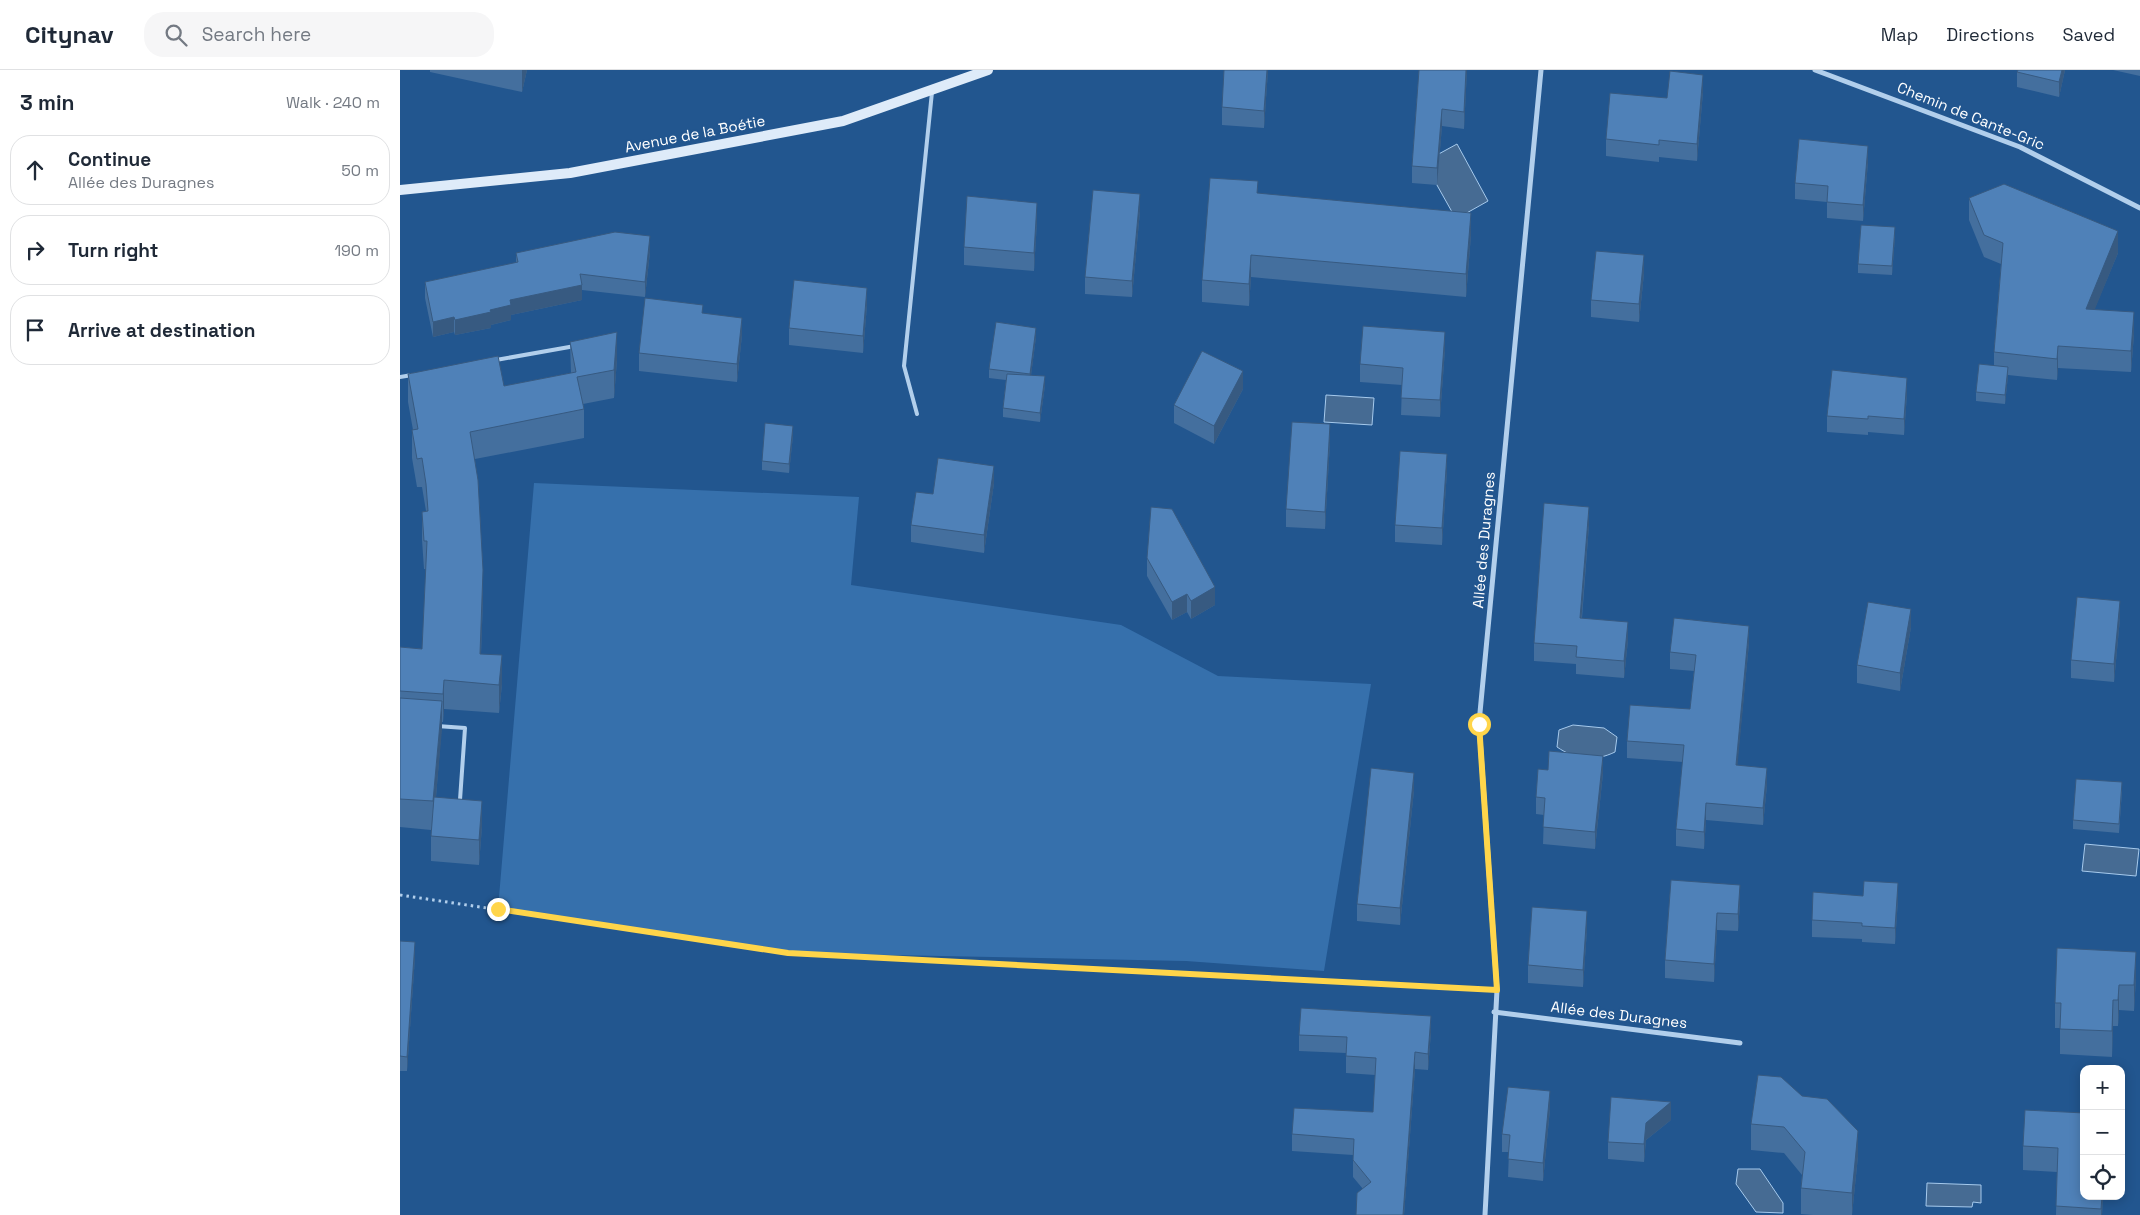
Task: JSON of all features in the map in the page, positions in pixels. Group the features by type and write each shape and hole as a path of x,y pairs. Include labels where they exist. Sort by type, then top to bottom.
{"main road":[{"name":"Avenue de la Boétie","path":"400,190 570,173 842,120 988,70"}],"street":[{"name":"Allée des Duragnes","path":"1485,1215 1494,1012 1497,990 1479,724 1541,70"},
{"name":"Chemin de Cante-Gric","path":"1815,70 2020,146 2140,208"},
{"name":"Allée des Duragnes","path":"1494,1012 1740,1043"}],"lane":[{"path":"917,414 904,366 932,89"},
{"path":"488,362 577,346"},
{"path":"400,377 420,374"},
{"path":"428,725 464,728 460,800"}],"path":[{"path":"400,894 788,953 1497,990"}],"shaded area":[{"path":"1457,144 1488,201 1456,219 1424,162"},
{"path":"1326,395 1374,398 1372,425 1324,422"},
{"path":"534,483 859,497 851,585 1121,625 1218,676 1371,684 1324,971 1186,961 788,953 498,909"},
{"path":"1573,725 1604,728 1617,737 1615,752 1600,757 1585,758 1571,755 1557,747 1559,730"},
{"path":"2085,844 2139,849 2136,876 2082,871"},
{"path":"1738,1169 1760,1169 1783,1203 1783,1213 1756,1212 1736,1184"},
{"path":"1927,1183 1981,1185 1981,1203 1973,1202 1972,1207 1926,1206"}],"building":[{"path":"1224,70 1267,70 1264,111 1222,107"},
{"path":"1419,70 1466,70 1464,112 1442,109 1437,168 1412,166"},
{"path":"2018,70 2062,70 2059,82 2017,72"},
{"path":"1670,71 1703,75 1697,144 1659,140 1659,145 1606,139 1610,93 1667,98"},
{"path":"1799,139 1868,146 1863,205 1827,202 1828,186 1795,183"},
{"path":"1210,178 1258,181 1257,193 1471,213 1466,274 1251,255 1249,284 1202,280"},
{"path":"2004,184 2118,231 2086,309 2134,312 2131,351 2058,346 2057,359 1994,352 2003,243 1984,235 1969,198"},
{"path":"1093,190 1140,194 1132,281 1085,277"},
{"path":"967,196 1037,203 1034,253 964,247"},
{"path":"1861,225 1895,227 1892,266 1858,264"},
{"path":"615,232 650,236 645,282 580,274 582,285 510,300 511,305 490,310 491,312 455,320 454,317 433,322 425,282 518,262 516,253"},
{"path":"1596,251 1644,255 1639,304 1591,300"},
{"path":"794,280 867,288 863,336 789,328"},
{"path":"645,298 703,305 702,313 742,318 737,364 639,353"},
{"path":"996,322 1036,328 1030,374 989,369"},
{"path":"1363,326 1445,332 1440,400 1401,398 1403,368 1360,364"},
{"path":"617,332 614,370 577,377 584,409 470,432 478,480 483,570 480,654 502,655 499,685 444,680 443,694 400,691 400,647 422,649 427,541 424,541 422,512 428,511 422,458 417,459 412,430 418,429 408,374 498,356 504,386 576,372 570,342"},
{"path":"1202,351 1243,371 1214,426 1174,405"},
{"path":"1979,364 2008,367 2005,395 1976,392"},
{"path":"1832,370 1907,378 1904,419 1868,416 1868,419 1827,416"},
{"path":"1007,374 1045,376 1040,413 1003,408"},
{"path":"1292,422 1330,424 1325,512 1286,509"},
{"path":"765,423 793,426 789,464 762,461"},
{"path":"1400,451 1447,454 1442,528 1395,525"},
{"path":"938,458 994,466 984,535 911,525 916,492 933,494"},
{"path":"1544,503 1589,507 1580,618 1628,622 1624,661 1576,657 1577,646 1534,643"},
{"path":"1151,507 1172,509 1215,587 1191,601 1187,594 1172,602 1147,558"},
{"path":"2077,597 2120,601 2114,664 2071,660"},
{"path":"1868,602 1911,609 1900,673 1857,665"},
{"path":"1674,618 1749,626 1736,765 1767,768 1763,808 1706,803 1704,832 1676,829 1684,745 1627,741 1630,705 1690,709 1696,655 1670,652"},
{"path":"400,698 442,701 433,801 400,799"},
{"path":"1549,751 1603,756 1595,832 1543,827 1545,798 1536,797 1538,769 1548,770"},
{"path":"1371,768 1414,773 1400,908 1357,904"},
{"path":"2076,779 2122,782 2119,824 2073,820"},
{"path":"434,797 482,801 479,840 431,836"},
{"path":"1671,880 1740,885 1738,914 1717,913 1714,964 1665,960"},
{"path":"1864,881 1898,883 1895,928 1862,926 1862,923 1812,920 1813,892 1863,896"},
{"path":"1532,907 1587,911 1583,970 1528,965"},
{"path":"400,941 415,942 407,1057 400,1056"},
{"path":"2057,948 2136,952 2134,985 2119,985 2118,1000 2113,1000 2112,1031 2060,1029 2061,1003 2055,1003"},
{"path":"1301,1008 1431,1016 1428,1054 1415,1052 1403,1215 1356,1215 1357,1193 1371,1182 1353,1160 1354,1139 1292,1134 1294,1108 1373,1112 1376,1058 1346,1056 1347,1037 1299,1035"},
{"path":"1758,1075 1781,1077 1802,1096 1827,1099 1858,1131 1852,1193 1801,1188 1805,1152 1784,1127 1751,1124"},
{"path":"1508,1087 1550,1091 1543,1163 1508,1159 1510,1135 1502,1134"},
{"path":"1611,1097 1671,1102 1646,1123 1644,1144 1608,1142"},
{"path":"2025,1110 2080,1113 2080,1200 2102,1200 2101,1209 2056,1206 2058,1148 2023,1146"}],"route":[{"path":"498,909 788,953 1497,990 1479,724"}]}
